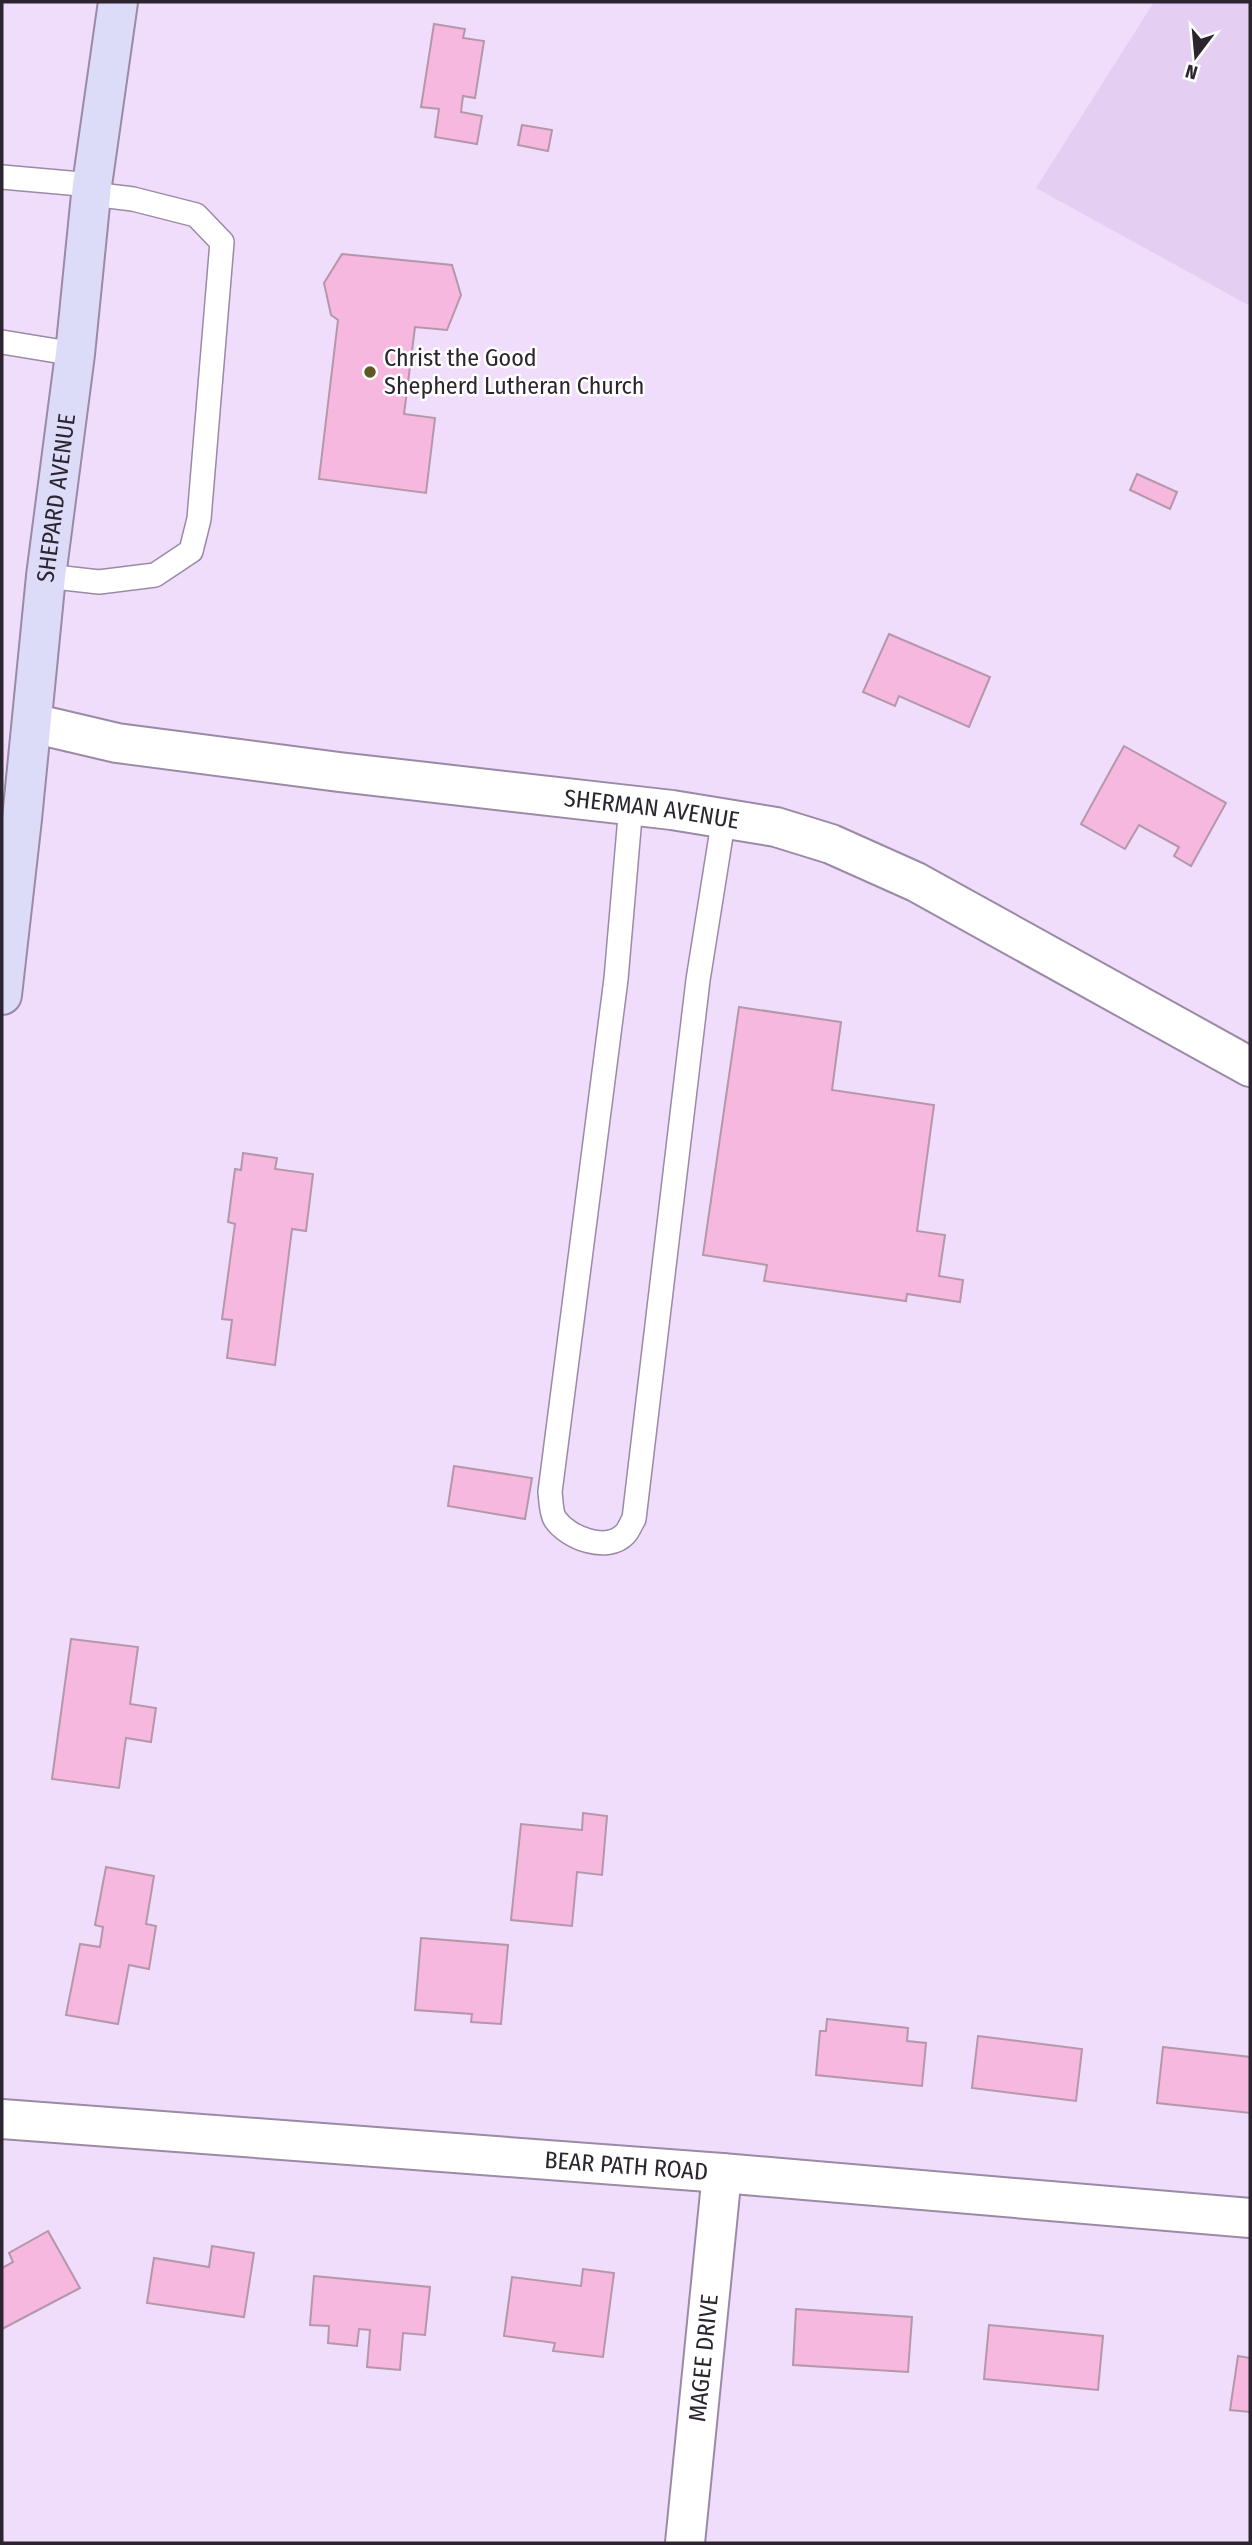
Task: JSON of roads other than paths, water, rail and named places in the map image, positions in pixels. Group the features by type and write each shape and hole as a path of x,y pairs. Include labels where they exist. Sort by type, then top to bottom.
{"main road":[{"name":"SHEPARD AVENUE","path":"2,995 17,720 46,576 75,354 92,190 118,2"}],"street":[{"name":"SHERMAN AVENUE","path":"17,720 117,743 631,805 776,827 831,844 870,860 974,913 1250,1067"},
{"name":"BEAR PATH ROAD","path":"2,2119 722,2173 1250,2218"},
{"name":"MAGEE DRIVE","path":"685,2543 722,2173"}],"lane":[{"path":"2,177 92,190 196,215 222,242 199,519 191,551 155,575 99,582 46,576"},
{"path":"2,342 75,354"},
{"path":"631,805 616,979 550,1492 554,1518 568,1533 590,1541 611,1541 625,1534 634,1519 698,980 724,817"}],"place":[{"name":"Christ the Good Shepherd Lutheran Church","path":"370,372"}]}
